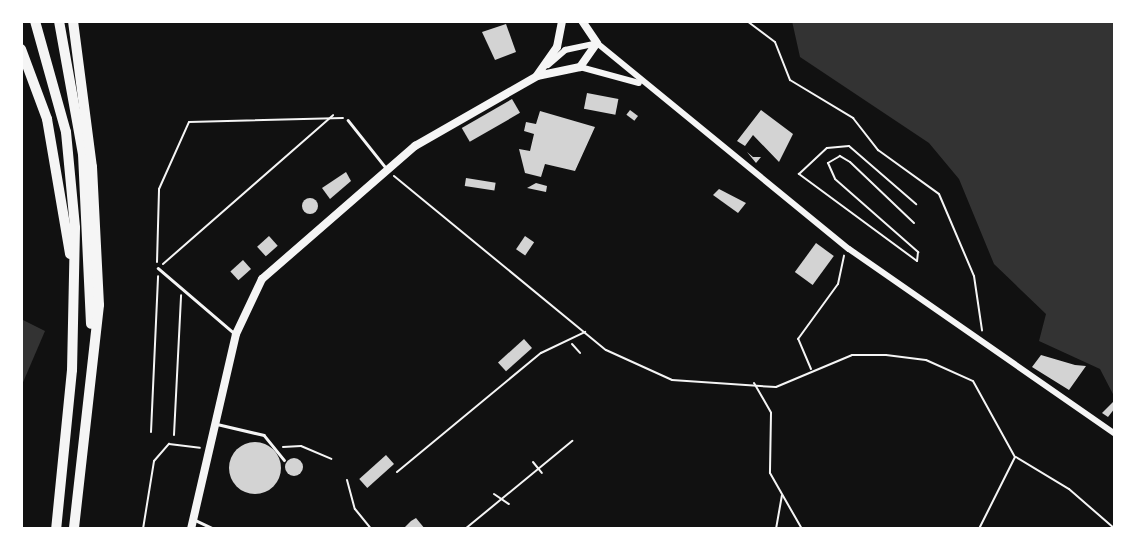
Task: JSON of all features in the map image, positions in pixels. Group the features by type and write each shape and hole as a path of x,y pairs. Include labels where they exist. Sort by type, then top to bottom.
{"highway":[{"path":"34,21 66,132 74,281 56,529"},
{"path":"59,21 83,154 95,362"},
{"path":"74,21 97,230 95,362 74,529"},
{"path":"21,49 47,119 74,281"}],"street":[{"path":"537,76 557,47 562,21"},
{"path":"582,21 597,43 644,86 849,249 1115,434"},
{"path":"191,529 236,334 262,279 428,137 537,76 565,50 597,43"},
{"path":"580,67 597,43"},
{"path":"537,76 580,67 644,86"}],"lane":[{"path":"348,120 388,169"},
{"path":"158,268 236,334"},
{"path":"216,424 264,435 278,447 284,460"},
{"path":"195,520 214,529"}],"path":[{"path":"747,21 775,42 789,80 853,118 878,150 939,194 974,276 985,346"},
{"path":"158,268 333,115"},
{"path":"151,432 159,189 189,122 333,115 348,120"},
{"path":"914,223 850,162 840,156 828,163 835,179 918,251 917,261 799,174 827,148 849,146 916,204"},
{"path":"388,169 606,349 672,380 703,386 754,383 776,387 852,355 926,360 973,382 1015,457 1069,489 1115,529"},
{"path":"811,370 797,339 838,284 838,265 849,249"},
{"path":"174,435 182,287"},
{"path":"397,472 541,352 571,343 584,332"},
{"path":"571,343 580,353"},
{"path":"754,383 771,413 770,473 802,529"},
{"path":"465,529 572,441"},
{"path":"144,529 154,461 169,444 211,449"},
{"path":"278,447 301,446 331,459"},
{"path":"979,529 1015,457"},
{"path":"533,462 542,473"},
{"path":"347,480 355,509 372,529"},
{"path":"494,494 509,504"},
{"path":"776,529 782,495"}],"shaded area":[{"path":"792,21 1115,21 1115,398 1100,369 1039,341 1046,314 994,264 959,179 929,143 800,57"},
{"path":"21,319 45,331 21,387"}],"building":[{"path":"506,24 516,52 495,60 482,32"},
{"path":"587,93 618,99 615,115 584,109"},
{"path":"512,99 520,113 470,142 462,128"},
{"path":"630,110 638,116 634,121 626,115"},
{"path":"761,110 793,134 779,162 753,135 745,146 737,141"},
{"path":"540,111 595,127 575,171 545,164 541,177 525,173 519,149 530,151 534,134 524,131 526,122 536,124"},
{"path":"747,152 753,157 761,157 756,163"},
{"path":"346,172 351,181 330,199 322,188"},
{"path":"466,178 496,183 494,191 465,186"},
{"path":"536,183 547,186 546,192 527,188"},
{"path":"719,189 746,203 738,213 713,195"},
{"path":"307,198 313,198 318,206 316,212 307,214 302,209 302,203"},
{"path":"269,236 278,246 266,256 257,247"},
{"path":"525,236 534,242 525,255 516,249"},
{"path":"816,243 834,256 813,285 795,272"},
{"path":"243,260 251,269 238,280 230,271"},
{"path":"524,339 532,348 506,371 498,362"},
{"path":"1041,355 1086,366 1069,390 1032,367"},
{"path":"1114,401 1115,408 1108,417 1102,413"},
{"path":"255,442 274,449 281,468 274,487 255,494 236,487 229,468 236,449"},
{"path":"386,455 394,464 367,488 359,479"},
{"path":"294,458 300,461 303,467 300,473 294,476 288,473 285,467 288,461"},
{"path":"416,518 425,529 403,529 411,521"}]}
